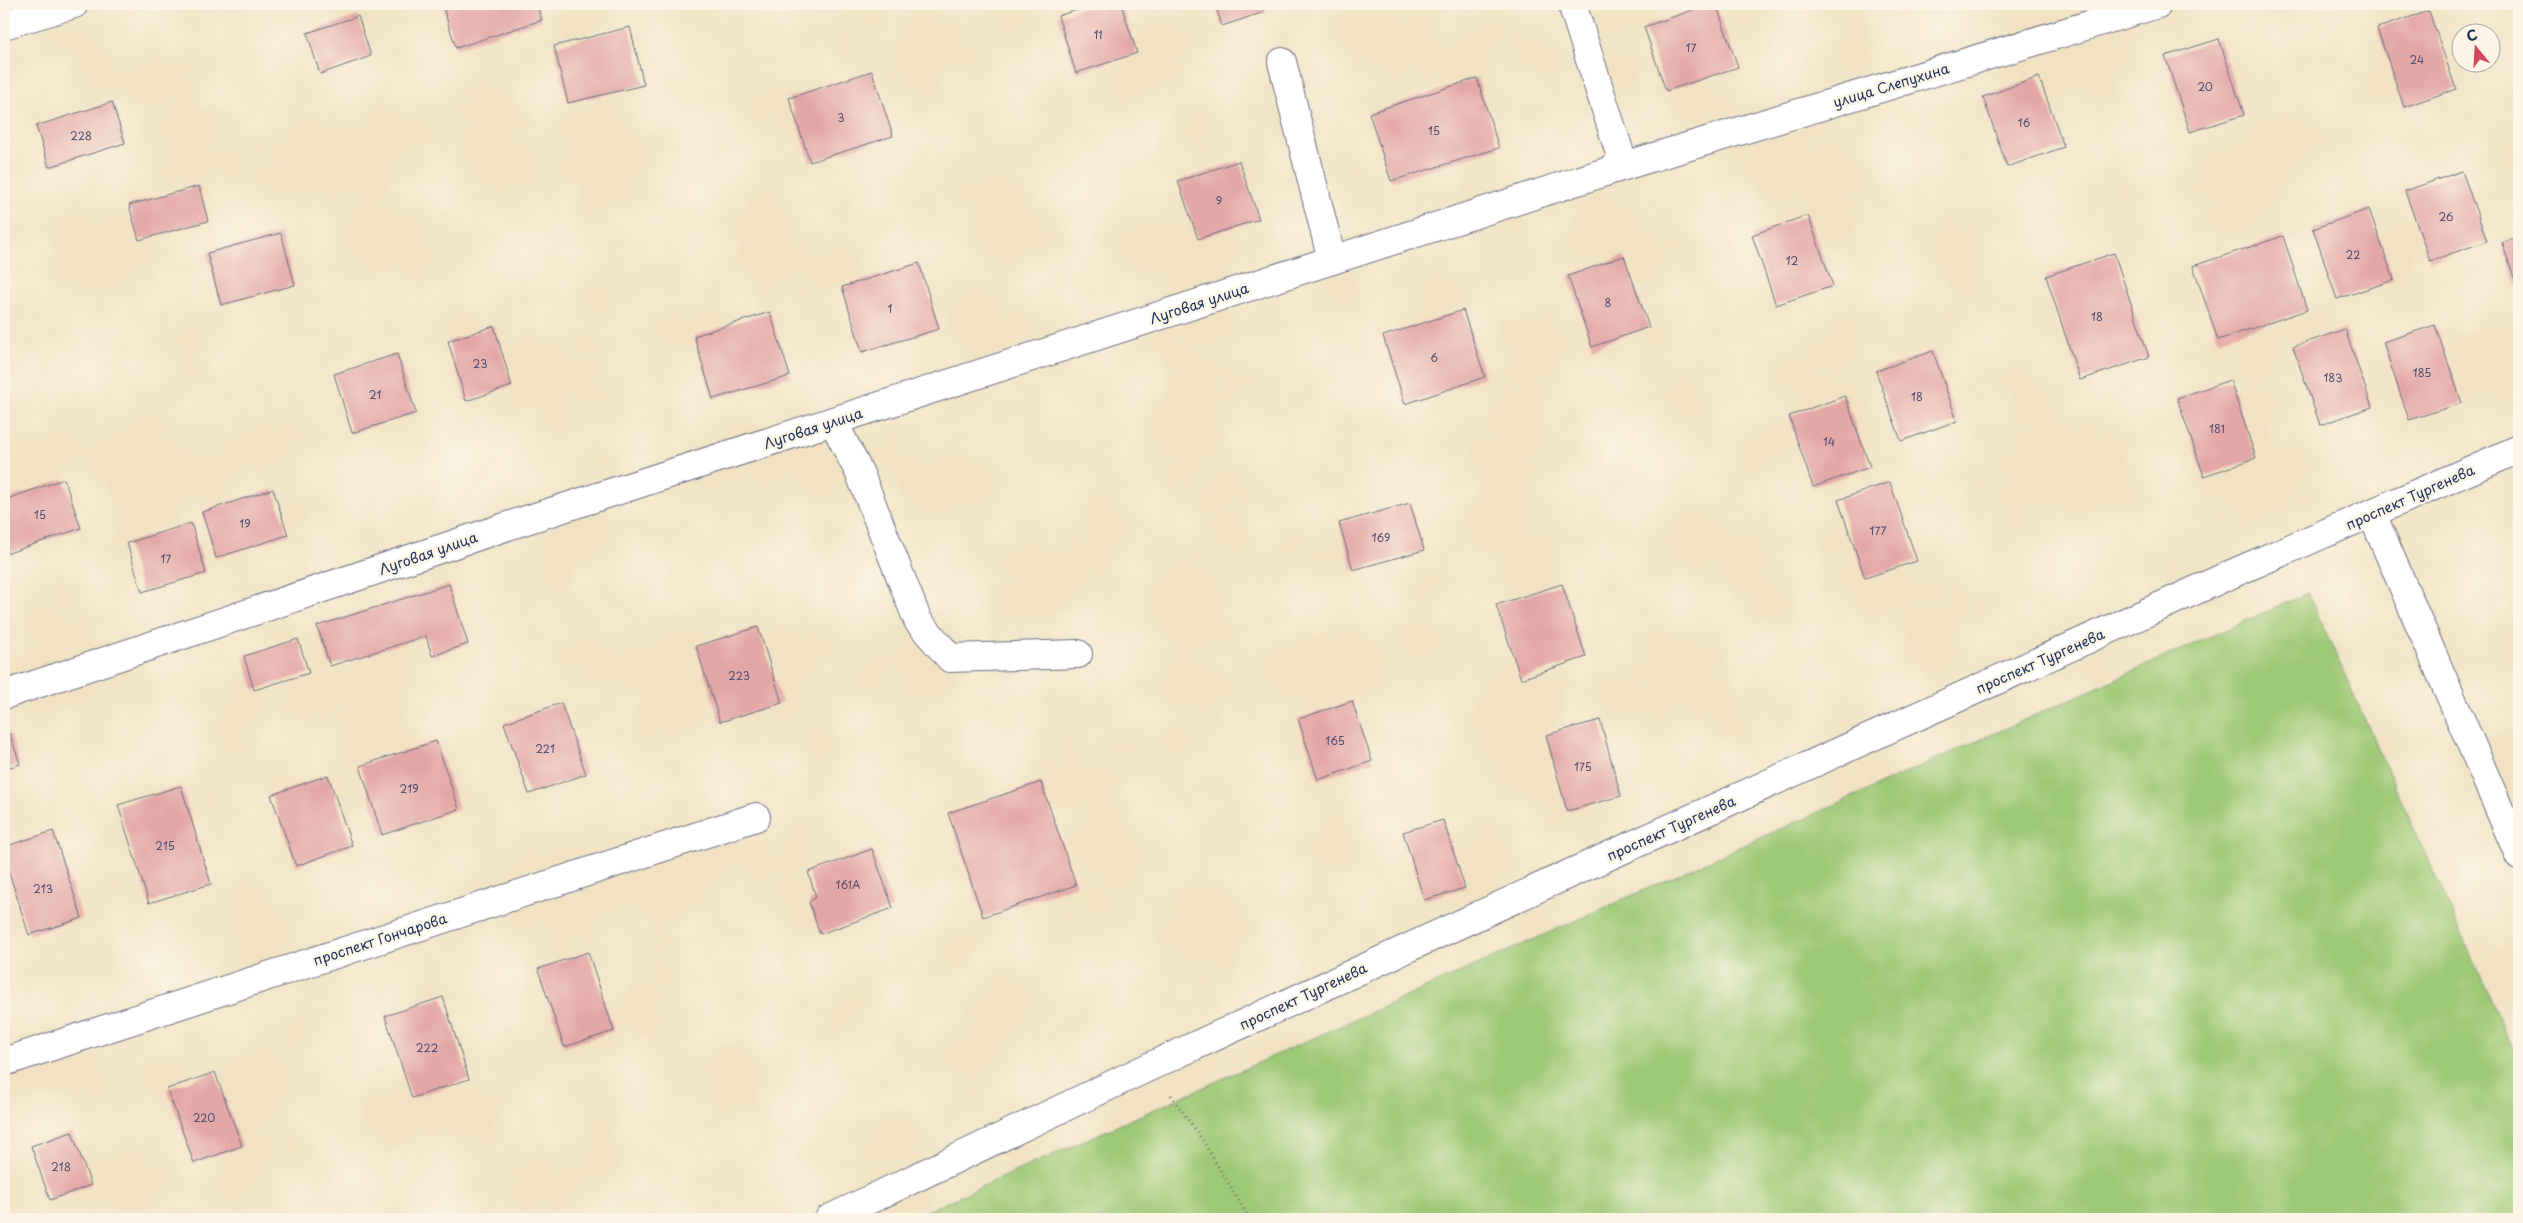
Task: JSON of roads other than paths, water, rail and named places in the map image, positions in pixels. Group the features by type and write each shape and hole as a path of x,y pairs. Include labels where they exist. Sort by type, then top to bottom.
{"street":[{"path":"4,26 74,4"},
{"path":"1572,4 1624,166"},
{"name":"улица Слепухина","path":"1624,166 2158,4"},
{"path":"1282,62 1332,260"},
{"name":"Луговая улица","path":"4,695 510,525 1624,166"},
{"path":"833,421 860,474 918,621 950,658 1078,654"},
{"name":"проспект Тургенева","path":"829,1219 1151,1066 2236,572 2519,449"},
{"path":"2372,514 2519,855"},
{"name":"проспект Гончарова","path":"4,1062 756,816"}]}
